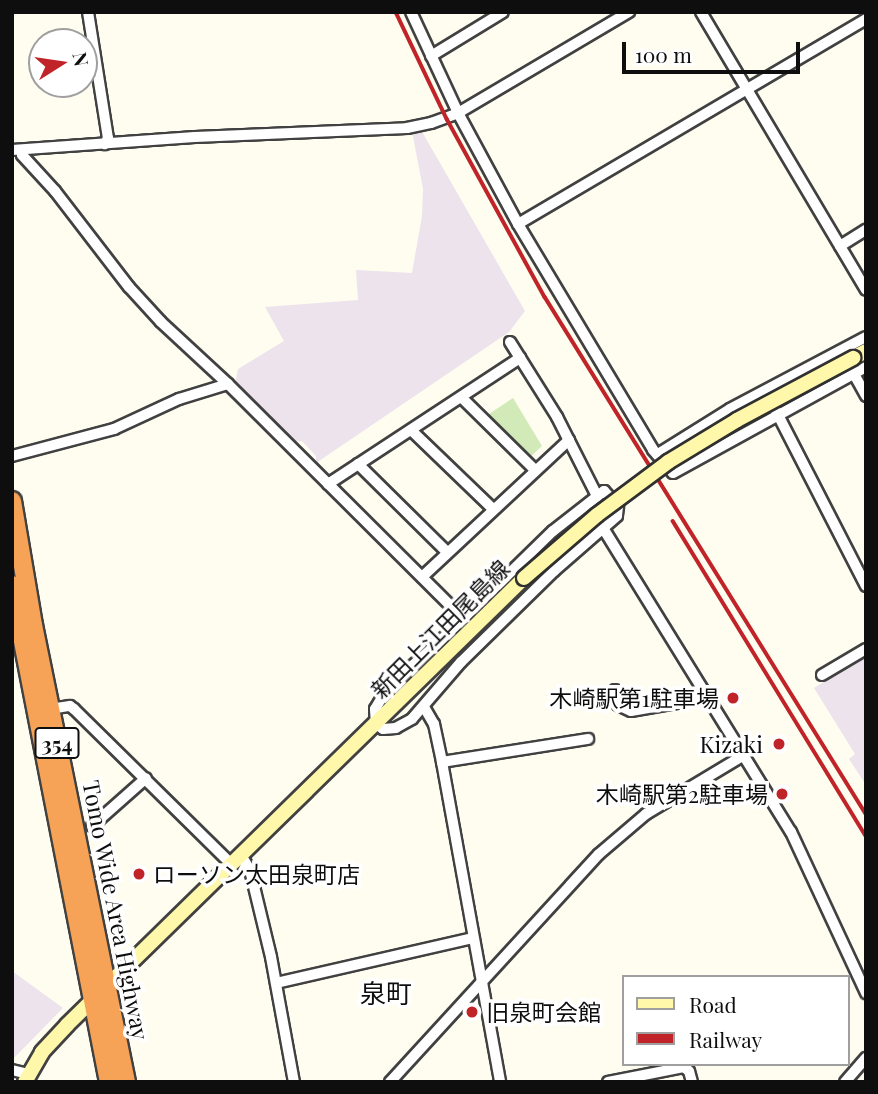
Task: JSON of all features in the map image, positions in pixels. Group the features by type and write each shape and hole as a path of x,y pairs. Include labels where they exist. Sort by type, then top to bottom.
{"highway":[{"name":"Tomo Wide Area Highway","path":"12,501 50,709 108,983 126,1082"},
{"name":"Tomo Wide Area Highway","path":"12,585 109,1082"}],"main road":[{"name":"新田上江田尾島線","path":"27,1078 52,1040 108,983 524,578 597,515 668,462 737,420 859,355"}],"street":[{"path":"88,12 108,138 106,144"},
{"path":"411,12 458,113 518,224 658,454 675,474 778,414 866,368"},
{"path":"431,56 503,12"},
{"path":"17,150 407,128 439,121 458,113 629,12"},
{"path":"701,12 866,290"},
{"path":"518,224 866,19"},
{"path":"17,150 55,191 129,287 463,618"},
{"path":"840,246 866,230"},
{"path":"658,454 765,389 866,337"},
{"path":"510,342 569,440 597,496"},
{"path":"328,484 520,358"},
{"path":"854,374 866,396"},
{"path":"12,456 114,429 179,399 228,384"},
{"path":"765,389 866,586"},
{"path":"461,397 535,470"},
{"path":"411,430 494,509"},
{"path":"422,577 569,440"},
{"path":"358,464 447,552"},
{"path":"608,492 619,511 603,528 461,662 424,707 396,728 383,729 376,724 374,715 378,701 406,670 553,531 597,496 608,492"},
{"path":"603,528 791,832 866,993"},
{"path":"822,675 866,649"},
{"path":"615,690 618,705 622,710 631,711 694,699 705,693"},
{"path":"50,709 70,706 250,870 276,983 294,1082"},
{"path":"424,707 434,724 442,762 500,1082"},
{"path":"442,762 588,738"},
{"path":"390,1082 599,854 646,814 744,755"},
{"path":"92,826 146,778"},
{"path":"276,983 473,938"},
{"path":"845,1082 866,1058"},
{"path":"608,1082 684,1067 689,1071 692,1082"},
{"path":"12,1070 27,1078"}],"shaded area":[{"path":"421,130 525,311 509,332 316,463 316,456 302,441 292,442 235,384 238,369 284,341 265,307 358,300 356,270 412,273 422,216 423,189 412,131"},
{"path":"866,655 866,785 849,759 855,754 814,688"},
{"path":"12,971 63,1008 12,1060"}],"green space":[{"path":"513,398 542,446 529,458 486,416"}],"railway":[{"path":"396,12 447,119 545,297 866,814"},
{"path":"673,521 866,836"}],"place":[{"name":"木崎駅第1駐車場","path":"733,698"},
{"name":"Kizaki","path":"779,744"},
{"name":"木崎駅第2駐車場","path":"782,794"},
{"name":"ローソン太田泉町店","path":"139,874"},
{"name":"旧泉町会館","path":"472,1012"}],"district":[{"name":"泉町","path":"386,993"}]}
